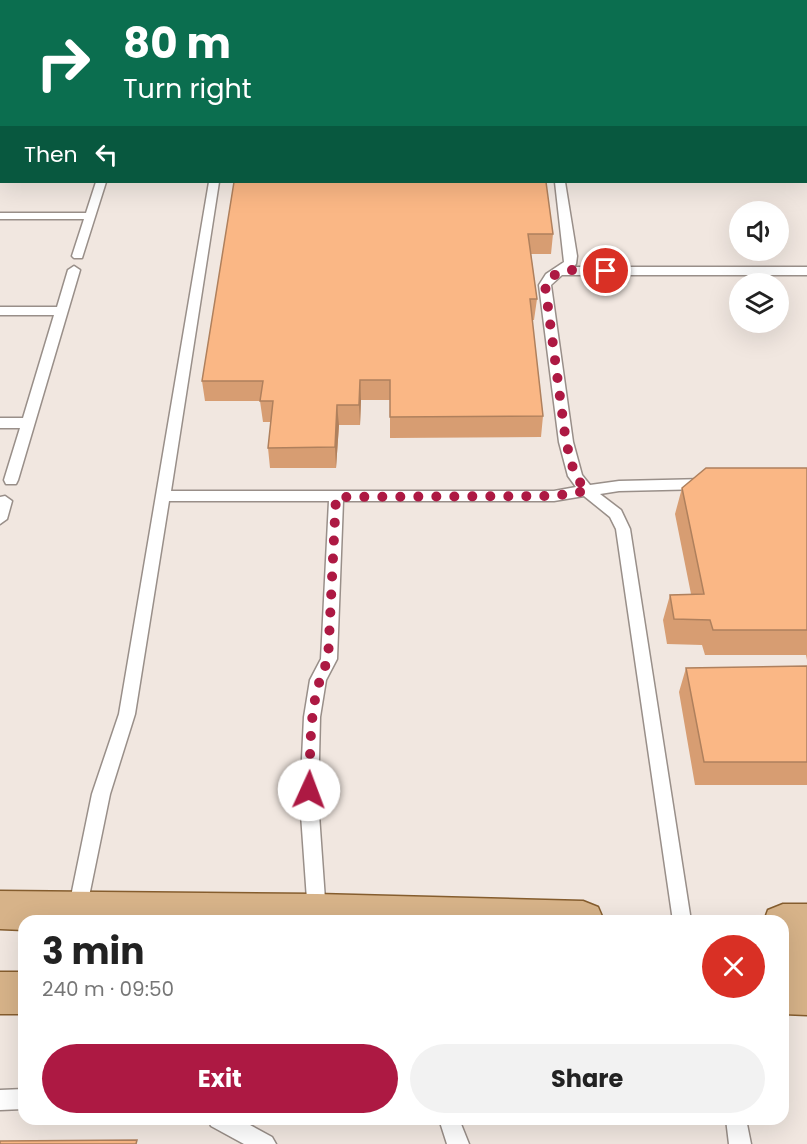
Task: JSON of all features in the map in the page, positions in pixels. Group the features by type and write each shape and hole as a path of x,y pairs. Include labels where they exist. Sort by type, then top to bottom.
{"main road":[{"path":"0,910 355,915"},
{"path":"789,924 807,924"},
{"path":"789,956 807,956"},
{"path":"0,993 18,993"},
{"path":"789,993 807,994"}],"lane":[{"path":"78,256 101,183"},
{"path":"77,911 101,794 127,714 214,183"},
{"path":"560,183 571,256 570,264 550,276 545,285 566,442 575,476 587,491 616,513 623,530 681,915"},
{"path":"0,216 90,216"},
{"path":"11,480 74,270"},
{"path":"561,271 807,271"},
{"path":"0,311 62,311"},
{"path":"0,423 29,423"},
{"path":"161,496 554,496 646,484 715,484"},
{"path":"317,914 309,800 312,717 318,680 328,660 336,497"},
{"path":"0,519 5,501"},
{"path":"0,1100 18,1100"},
{"path":"229,1125 265,1144"},
{"path":"451,1125 458,1144"},
{"path":"737,1125 740,1144"}],"building":[{"path":"234,183 546,183 553,234 528,234 537,299 530,299 543,416 390,417 390,380 360,380 359,405 337,405 335,447 268,448 273,401 260,401 263,381 202,381"},
{"path":"706,468 807,468 807,630 713,630 710,620 674,619 670,595 704,594 682,488"},
{"path":"807,666 807,762 704,762 686,668"},
{"path":"137,1140 136,1144 0,1144 0,1141"}],"route":[{"path":"309,790 312,711 318,680 328,660 336,497 554,496 587,491 575,476 566,442 545,285 550,276 561,271 606,271"}]}
